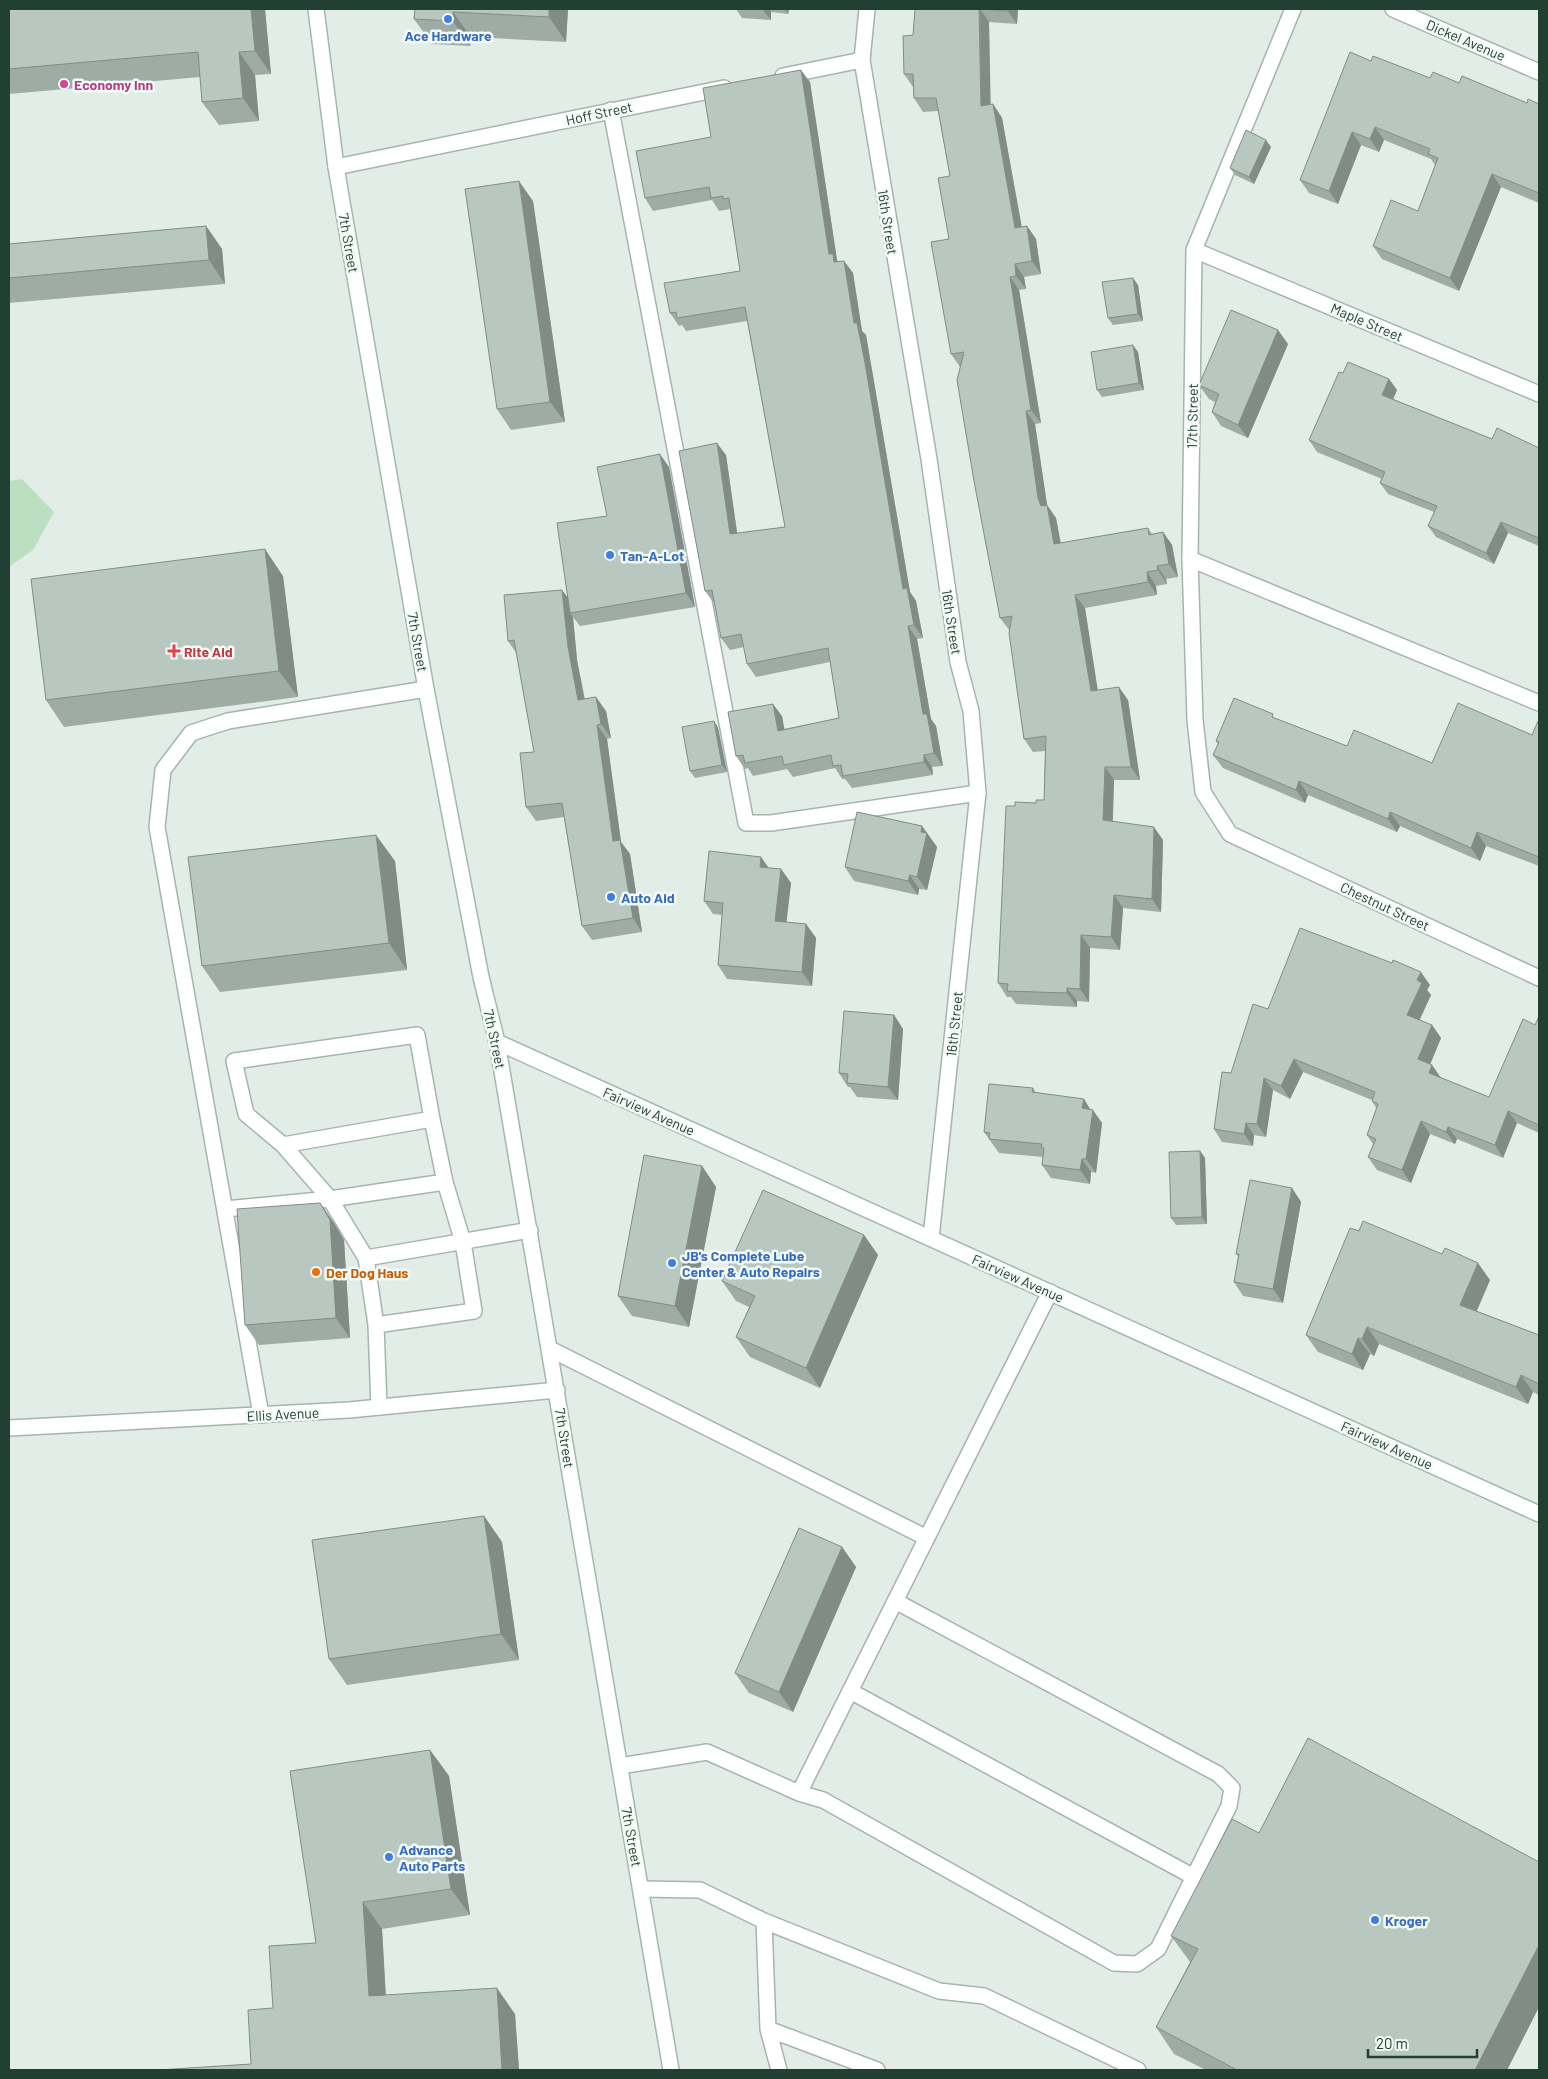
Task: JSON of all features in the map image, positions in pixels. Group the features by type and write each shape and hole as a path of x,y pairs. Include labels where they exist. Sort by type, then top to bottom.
{"street":[{"name":"7th Street","path":"316,9 336,167 426,689 481,977 497,1042 671,2070"},
{"name":"16th Street","path":"867,9 862,60 928,459 958,662 971,711 978,793 931,1238"},
{"name":"17th Street","path":"1230,834 1203,792 1195,720 1190,559 1194,250 1293,9"},
{"name":"Dickel Avenue","path":"1393,9 1539,72"},
{"path":"766,79 862,60"},
{"name":"Hoff Street","path":"336,167 738,85"},
{"path":"611,110 746,823 771,823 978,793"},
{"name":"Maple Street","path":"1194,250 1539,394"},
{"path":"1190,559 1539,703"},
{"path":"260,1415 157,827 163,770 191,733 228,721 426,689"},
{"name":"Chestnut Street","path":"1230,834 1539,978"},
{"path":"376,1325 474,1311 463,1242 445,1182 417,1035 234,1061 246,1114 283,1145 330,1199 366,1258 376,1325 380,1407"},
{"name":"Fairview Avenue","path":"497,1042 1539,1514"},
{"path":"283,1145 432,1119"},
{"path":"225,1209 330,1199 445,1182"},
{"path":"366,1258 530,1230"},
{"path":"799,1792 1050,1292"},
{"path":"550,1349 927,1538"},
{"name":"Ellis Avenue","path":"9,1428 380,1407 557,1390"},
{"path":"620,1766 707,1752 822,1800 1114,1963 1137,1964 1158,1948 1230,1806 1232,1788 1218,1774 895,1601"},
{"path":"850,1691 1194,1877"},
{"path":"641,1889 700,1890 764,1921 940,1991 984,1996 1133,2069"},
{"path":"764,1921 768,2029 779,2070"},
{"path":"768,2029 877,2070"}],"green space":[{"path":"22,479 54,512 33,550 9,567 9,481"}],"building":[{"path":"9,9 251,9 255,51 239,52 243,98 202,102 198,52 9,69"},
{"path":"415,9 549,9 549,17 453,12 453,21 414,19"},
{"path":"915,9 979,9 981,106 993,104 1015,228 1027,226 1032,261 1015,264 1016,276 1010,277 1031,410 1026,411 1038,498 1041,506 1047,505 1054,544 1148,528 1149,535 1163,532 1169,564 1157,566 1158,570 1147,572 1148,582 1075,595 1091,691 1119,687 1131,767 1105,767 1103,820 1154,827 1152,899 1114,895 1111,937 1081,935 1080,989 1067,988 1067,993 1007,991 1008,984 998,983 1006,806 1015,806 1015,802 1036,803 1036,800 1044,800 1046,736 1024,739 1009,633 1012,616 1000,618 957,380 964,352 951,354 931,242 949,239 938,178 950,176 936,98 914,98 913,74 904,74 903,36 913,35"},
{"path":"981,9 1008,9 1008,11"},
{"path":"1350,52 1371,61 1373,56 1430,78 1433,72 1459,83 1462,76 1527,103 1528,99 1539,104 1539,193 1492,174 1450,278 1373,246 1391,200 1418,211 1438,158 1428,154 1430,149 1375,127 1370,139 1352,132 1329,191 1300,180"},
{"path":"801,70 829,254 833,254 834,262 844,261 854,323 857,323 865,363 903,589 907,588 914,625 908,626 923,714 927,714 934,753 924,755 924,762 843,776 841,765 833,766 831,755 784,765 782,756 745,763 743,755 736,756 728,712 773,704 778,731 839,718 828,648 747,664 741,634 721,638 712,590 705,591 679,451 717,443 730,534 785,527 745,307 677,318 676,312 670,313 664,283 740,271 729,198 723,199 723,196 711,198 709,187 645,198 636,151 711,137 703,88"},
{"path":"1246,130 1266,140 1249,177 1230,168"},
{"path":"519,181 550,402 497,409 465,189"},
{"path":"206,226 209,260 9,278 9,244"},
{"path":"1133,278 1138,314 1108,318 1102,282"},
{"path":"1231,310 1278,330 1238,425 1212,412 1219,394 1199,385"},
{"path":"1133,345 1139,383 1097,390 1091,352"},
{"path":"1348,362 1389,379 1382,395 1492,439 1497,428 1539,448 1539,538 1501,522 1486,553 1428,526 1437,506 1380,483 1385,472 1309,440 1339,372 1343,373"},
{"path":"660,454 686,593 570,613 557,523 607,516 597,467"},
{"name":"Rite Aid","path":"265,549 279,671 46,700 31,579"},
{"path":"562,590 568,647 578,700 596,697 601,724 597,725 613,841 620,840 633,918 582,926 562,803 526,807 520,753 534,752 514,640 508,641 504,595"},
{"path":"1234,698 1273,714 1272,717 1347,746 1354,730 1432,763 1458,703 1532,735 1538,721 1539,857 1477,832 1471,848 1390,812 1388,819 1299,781 1296,790 1213,755 1219,742 1216,741"},
{"path":"714,721 722,765 690,771 682,727"},
{"path":"857,812 922,826 921,832 927,833 917,877 910,875 908,881 845,867"},
{"path":"376,835 389,943 202,966 188,857"},
{"path":"709,851 761,857 760,867 781,869 775,921 806,924 802,972 718,965 723,903 704,901"},
{"path":"1300,928 1392,963 1393,960 1421,972 1417,980 1422,983 1407,1015 1432,1025 1418,1059 1432,1065 1429,1073 1489,1097 1523,1019 1535,1025 1539,1016 1539,1125 1508,1111 1495,1145 1448,1127 1446,1132 1421,1121 1402,1170 1368,1157 1376,1139 1367,1135 1378,1104 1372,1101 1375,1092 1294,1059 1281,1086 1264,1078 1257,1124 1246,1123 1244,1134 1214,1129 1222,1072 1231,1073 1253,1004 1268,1009"},
{"path":"844,1011 894,1015 888,1087 847,1083 848,1074 839,1073"},
{"path":"989,1084 1033,1088 1032,1092 1084,1099 1082,1108 1093,1110 1086,1159 1082,1159 1080,1170 1042,1165 1044,1148 1041,1148 1042,1144 989,1139 990,1133 984,1132"},
{"path":"1200,1151 1202,1217 1171,1218 1169,1152"},
{"path":"644,1155 702,1166 675,1306 618,1296"},
{"path":"1250,1180 1292,1188 1273,1289 1234,1282 1239,1254 1236,1254"},
{"path":"763,1190 864,1235 806,1368 736,1337 755,1296 722,1281"},
{"path":"320,1203 330,1220 336,1318 245,1325 237,1209"},
{"path":"1363,1221 1442,1254 1445,1248 1478,1263 1460,1305 1539,1335 1539,1384 1521,1375 1516,1387 1367,1327 1362,1339 1358,1338 1352,1354 1306,1335 1350,1228 1359,1231"},
{"path":"484,1516 501,1634 329,1659 312,1540"},
{"path":"799,1528 842,1547 779,1692 735,1673"},
{"name":"Kroger","path":"1308,1738 1539,1862 1539,1948 1475,2070 1237,2070 1156,2027 1198,1949 1171,1936 1232,1819 1259,1833"},
{"path":"430,1750 451,1889 363,1902 369,1996 497,1988 502,2070 158,2070 251,2064 248,2010 273,2008 269,1946 316,1943 290,1771"}],"place":[{"name":"Ace Hardware","path":"448,19"},
{"name":"Economy Inn","path":"64,84"},
{"name":"Tan-A-Lot","path":"610,555"},
{"name":"Rite Aid","path":"174,651"},
{"name":"Auto Aid","path":"611,897"},
{"name":"JB's Complete Lube Center & Auto Repairs","path":"672,1263"},
{"name":"Der Dog Haus","path":"316,1272"},
{"name":"Advance Auto Parts","path":"389,1857"},
{"name":"Kroger","path":"1375,1920"}]}
